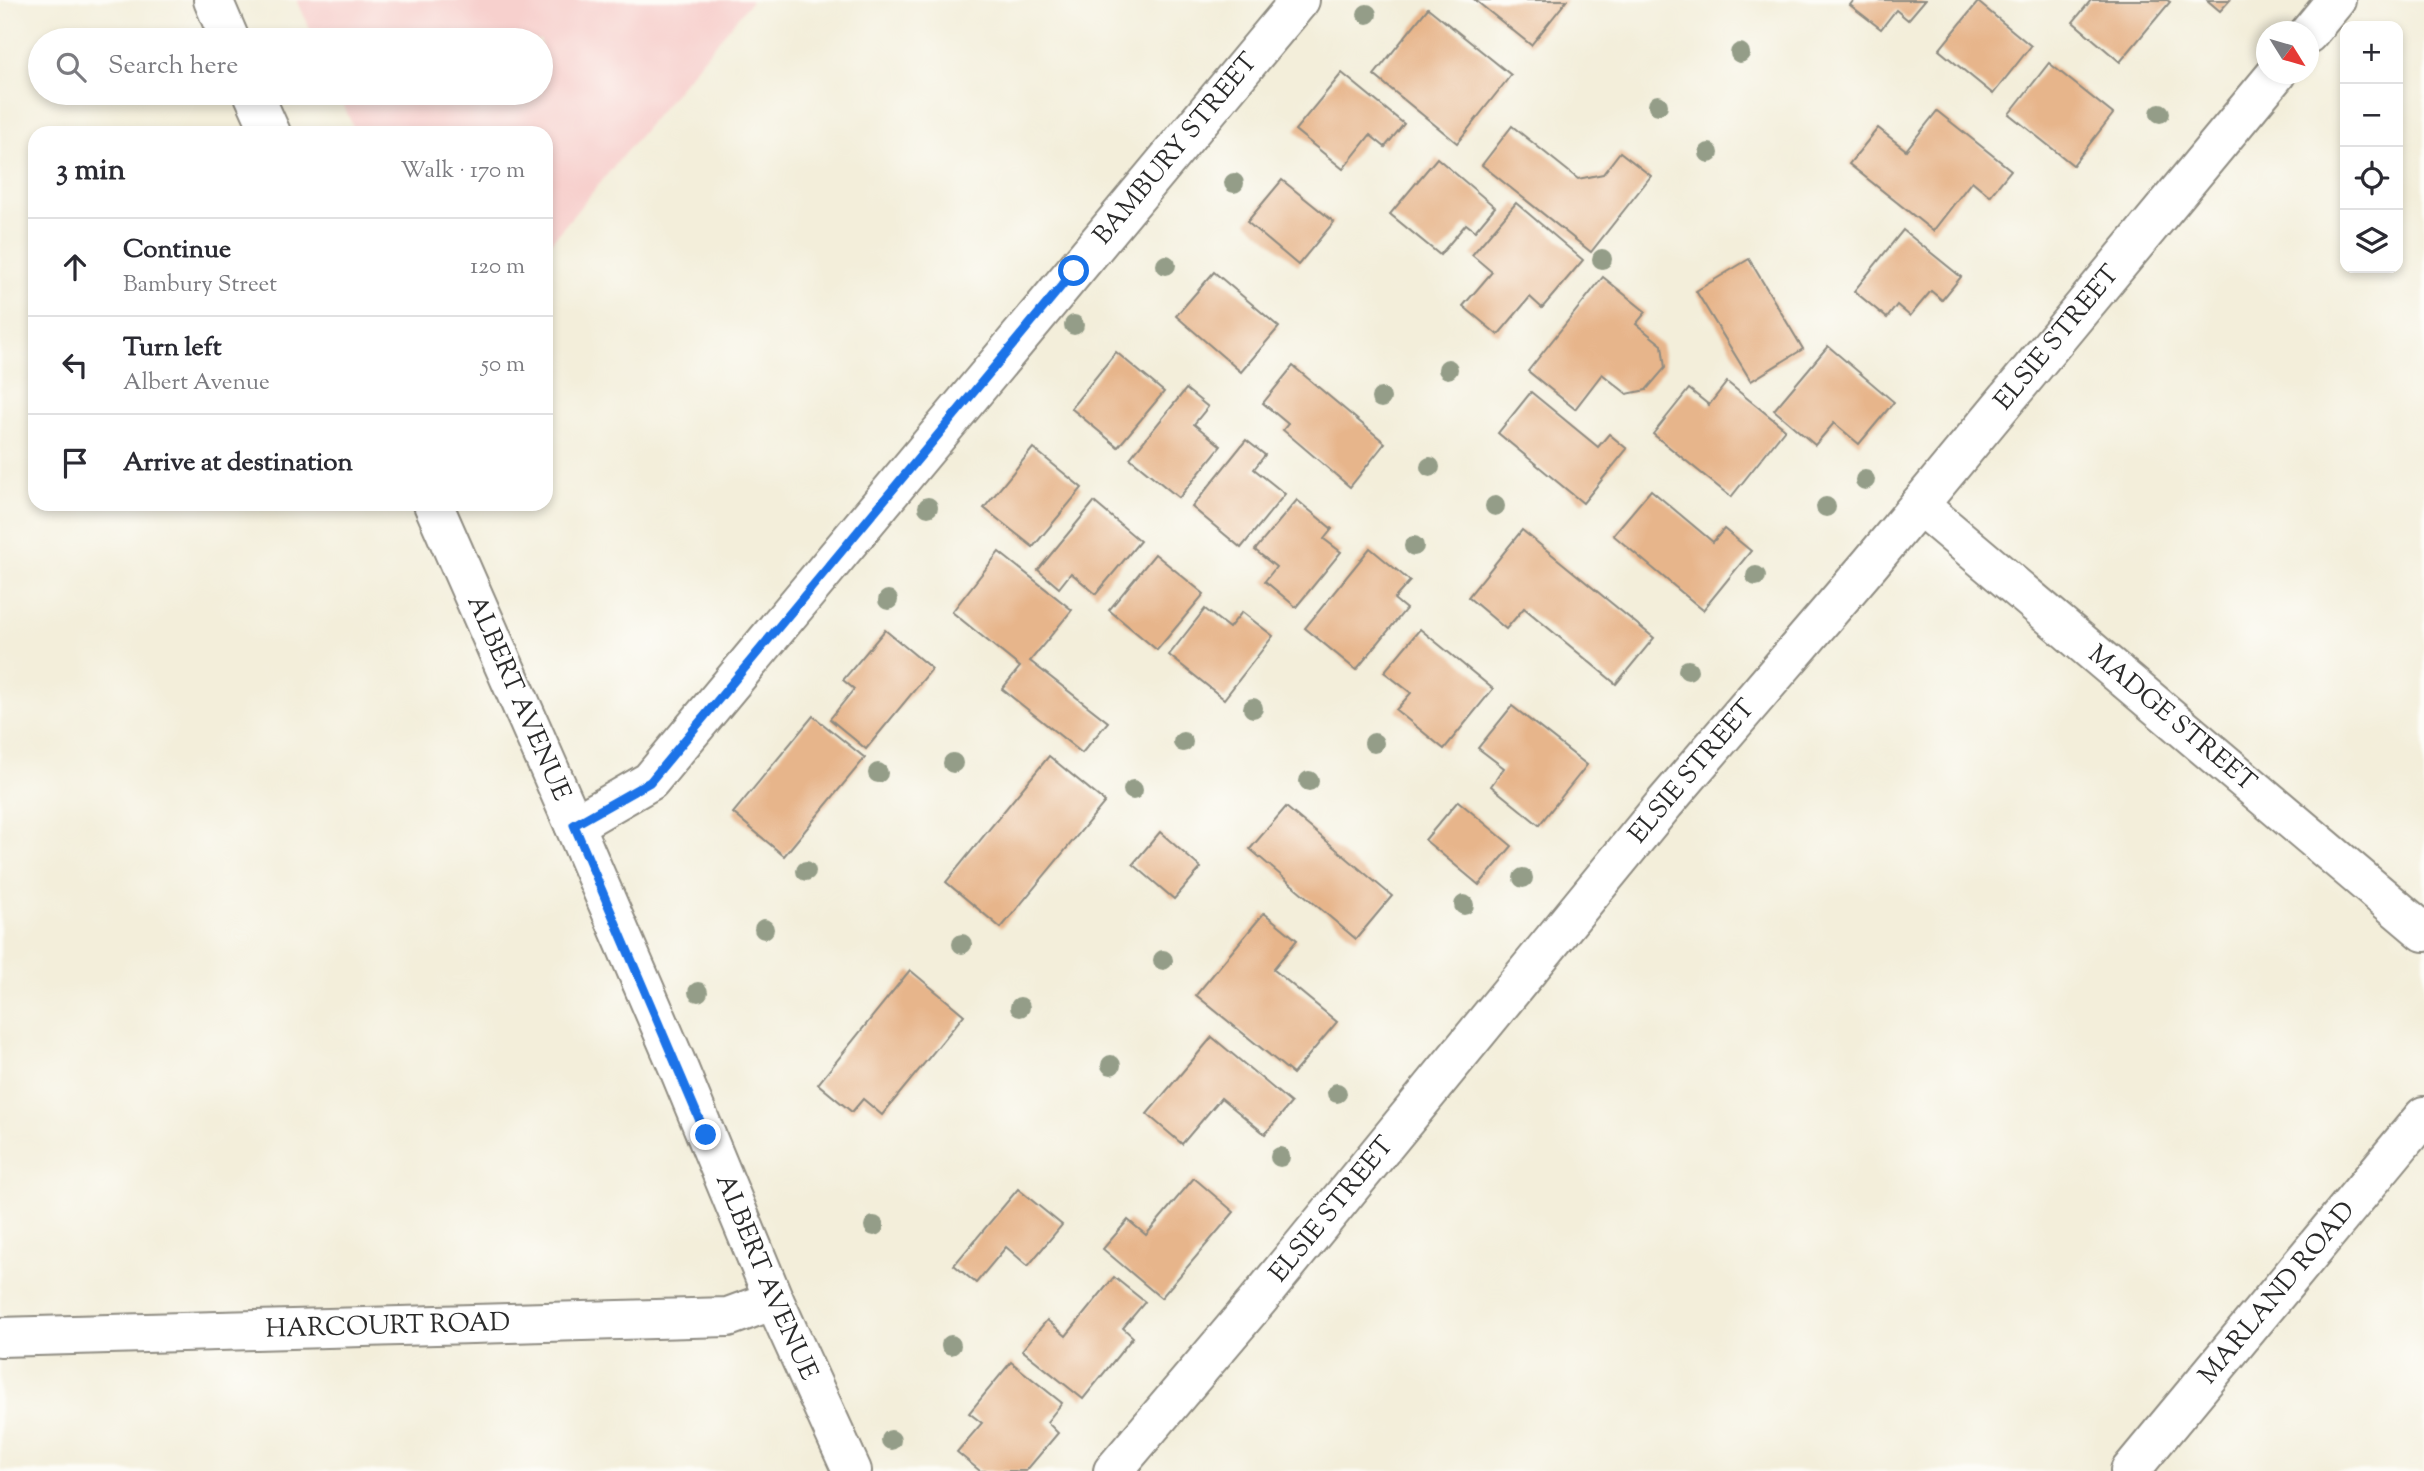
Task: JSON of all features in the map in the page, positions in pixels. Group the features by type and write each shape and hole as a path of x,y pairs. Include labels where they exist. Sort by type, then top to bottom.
{"street":[{"path":"213,0 225,28"},
{"name":"BAMBURY STREET","path":"574,825 650,782 1300,0"},
{"path":"2319,21 2336,0"},
{"name":"ELSIE STREET","path":"1113,1471 1259,1299 1665,803 1919,505 2268,84"},
{"path":"258,105 268,126"},
{"name":"MADGE STREET","path":"1919,505 2424,932"},
{"name":"ALBERT AVENUE","path":"436,511 678,1067 774,1300 852,1471"},
{"name":"MARLAND ROAD","path":"2130,1471 2424,1116"},
{"name":"HARCOURT ROAD","path":"0,1337 728,1317 774,1300"}],"shaded area":[{"path":"297,0 752,0 553,240 553,126 353,126 343,105 553,105 553,28 310,28"}],"building":[{"path":"1475,0 1567,0 1531,45"},
{"path":"1854,0 1925,0 1908,20 1896,10 1881,29 1850,5"},
{"path":"2091,0 2170,2 2120,62 2073,22"},
{"path":"2207,0 2230,0 2220,11"},
{"path":"1978,2 2031,46 1993,94 1939,50"},
{"path":"1428,8 1511,75 1457,143 1374,75"},
{"path":"2049,63 2113,114 2073,165 2009,114"},
{"path":"1342,73 1404,124 1385,147 1370,135 1343,169 1295,130"},
{"path":"1937,111 2011,170 1990,196 1972,181 1933,231 1849,164 1878,128 1906,150"},
{"path":"1512,126 1578,179 1603,174 1620,152 1651,176 1591,252 1482,165"},
{"path":"1437,158 1495,207 1475,231 1466,224 1440,255 1390,214"},
{"path":"1282,180 1334,222 1298,265 1247,222"},
{"path":"1516,203 1583,260 1542,308 1530,297 1498,335 1463,306 1492,272 1472,255"},
{"path":"1903,230 1961,277 1942,300 1931,291 1910,316 1897,305 1887,318 1854,291"},
{"path":"1749,259 1803,349 1751,381 1696,291"},
{"path":"1214,272 1279,327 1241,372 1176,316"},
{"path":"1603,277 1646,312 1636,324 1662,345 1665,368 1646,390 1627,394 1602,374 1575,409 1528,371"},
{"path":"1828,346 1894,402 1859,444 1834,423 1815,445 1774,410"},
{"path":"1116,352 1164,392 1118,447 1071,408"},
{"path":"1293,366 1385,443 1350,487 1283,430 1288,424 1263,403"},
{"path":"1727,382 1785,429 1731,497 1653,434 1689,389 1709,405"},
{"path":"1186,389 1208,407 1194,424 1221,446 1179,498 1130,458"},
{"path":"1531,392 1598,447 1609,434 1627,449 1583,503 1498,433"},
{"path":"1246,440 1265,455 1254,469 1285,494 1241,548 1192,507"},
{"path":"1033,448 1082,488 1033,547 984,508"},
{"path":"1651,490 1713,542 1724,529 1751,551 1703,610 1613,535"},
{"path":"1297,500 1332,529 1324,539 1341,552 1296,607 1265,581 1276,567 1255,550"},
{"path":"1094,502 1140,541 1096,594 1071,573 1059,588 1038,570"},
{"path":"1522,530 1654,638 1616,684 1524,608 1506,629 1468,597"},
{"path":"1370,548 1410,581 1394,599 1406,609 1356,670 1305,628"},
{"path":"999,552 1072,610 1030,661 1108,722 1082,753 1002,689 1020,667 952,612"},
{"path":"1155,554 1204,594 1157,650 1109,610"},
{"path":"1205,609 1229,628 1242,612 1273,636 1224,699 1169,655"},
{"path":"1420,629 1493,689 1444,749 1396,710 1411,693 1384,672"},
{"path":"885,630 932,669 866,749 830,719 854,689 843,680"},
{"path":"1512,706 1587,765 1539,825 1491,786 1504,768 1478,748"},
{"path":"813,716 865,758 784,856 733,813"},
{"path":"1049,756 1105,802 1001,928 946,882"},
{"path":"1458,801 1512,846 1479,885 1425,840"},
{"path":"1286,807 1392,896 1356,939 1250,849"},
{"path":"1160,832 1201,868 1174,899 1133,864"},
{"path":"1264,913 1297,940 1273,969 1337,1022 1293,1074 1196,995"},
{"path":"910,970 964,1015 882,1115 863,1099 852,1112 818,1084"},
{"path":"1212,1037 1291,1103 1265,1134 1221,1098 1182,1144 1147,1114"},
{"path":"1194,1178 1234,1212 1161,1298 1103,1249 1128,1220 1146,1235"},
{"path":"1018,1189 1062,1225 1028,1266 1006,1247 976,1283 954,1265"},
{"path":"1114,1277 1145,1302 1123,1328 1133,1337 1083,1399 1022,1350 1047,1320 1066,1336"},
{"path":"1011,1362 1062,1403 1047,1422 1058,1433 1026,1471 980,1471 957,1452 982,1423 969,1413"}],"route":[{"path":"706,1135 574,825 650,782 1074,271"}]}
